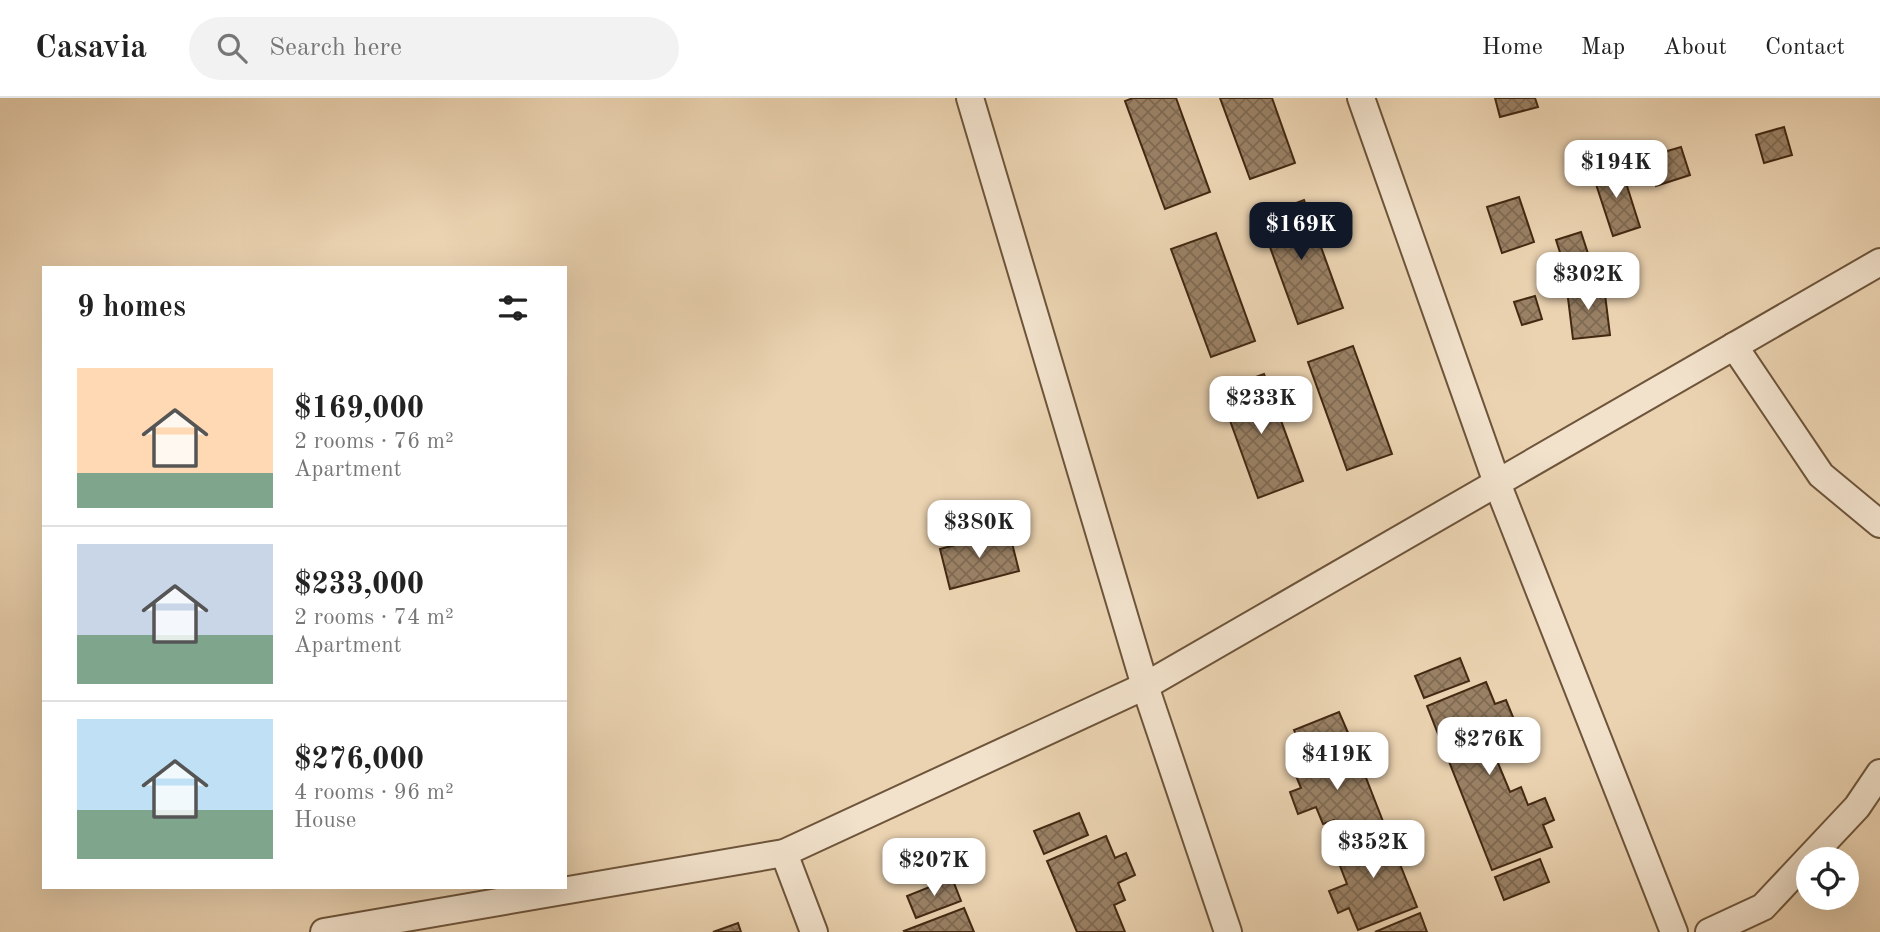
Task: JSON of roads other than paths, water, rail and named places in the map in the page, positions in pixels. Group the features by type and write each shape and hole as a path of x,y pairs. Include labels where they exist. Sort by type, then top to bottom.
{"street":[{"path":"970,98 1145,686 1228,932"},
{"path":"1361,98 1497,483 1674,932"},
{"path":"324,932 357,929 784,853 1145,686 1880,262"},
{"path":"1734,346 1821,475 1880,524"},
{"path":"1709,932 1763,907 1857,807 1880,772"},
{"path":"784,853 814,932"}]}
